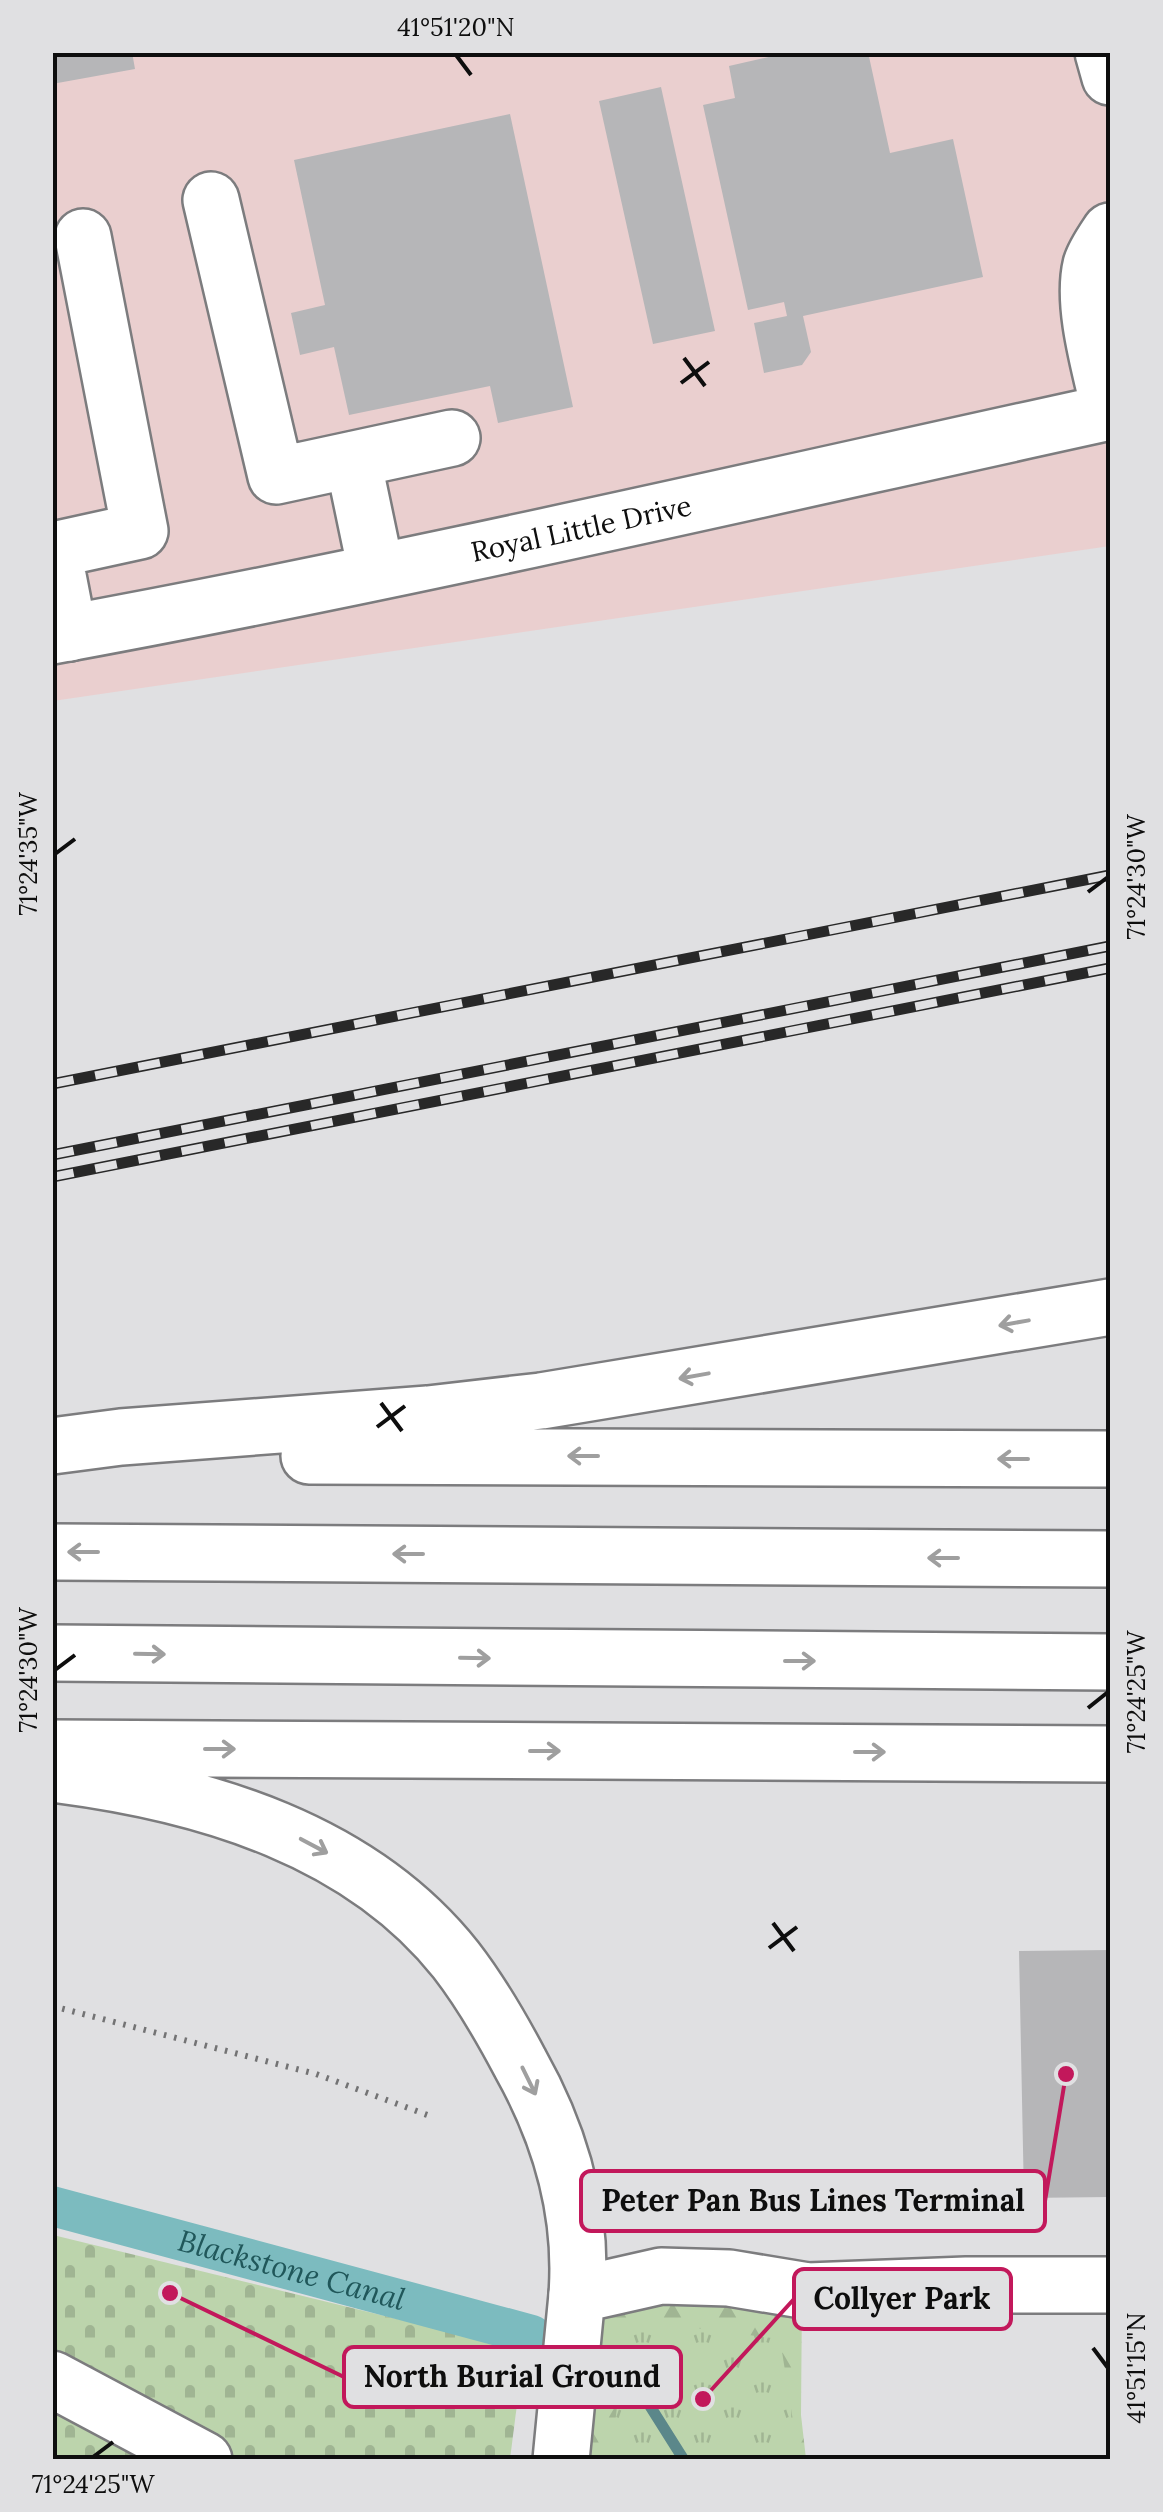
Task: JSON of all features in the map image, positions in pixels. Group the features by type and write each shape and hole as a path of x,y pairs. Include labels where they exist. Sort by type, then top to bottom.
{"main road":[{"path":"1103,52 1110,77"},
{"path":"211,200 276,476 452,438"},
{"name":"Royal Little Drive","path":"61,635 266,597 1110,412 1097,355 1090,297 1091,264 1110,231"},
{"path":"61,635 53,550 140,531 83,237"},
{"path":"353,460 376,570"},
{"path":"52,1448 121,1437 522,1404 1110,1307"},
{"path":"52,1448 123,1457 1110,1459"},
{"path":"52,1552 1110,1559"},
{"path":"52,1653 1110,1662"},
{"path":"52,1748 1110,1754"},
{"path":"52,1774 170,1795 284,1832 369,1878 428,1929 456,1960 526,2074 546,2115 578,2227 561,2460"},
{"path":"576,2295 661,2276 729,2278 808,2291 1110,2285"},
{"path":"52,2379 204,2460"}],"path":[{"path":"52,2006 316,2074 430,2116"}],"shaded area":[{"path":"52,53 1110,53 1110,546 53,701"}],"green space":[{"path":"53,2235 524,2350 510,2459 53,2460"},
{"path":"802,2291 801,2415 806,2459 563,2460 580,2298"},
{"path":"627,2319 780,2339 799,2459 611,2459"}],"building":[{"path":"52,52 132,52 135,69 52,84"},
{"path":"791,52 868,52 890,153 953,139 983,277 803,316 811,352 802,365 764,373 754,323 787,316 784,302 748,310 703,105 735,98 729,66"},
{"path":"661,87 715,331 653,344 599,101"},
{"path":"510,114 573,407 498,423 490,386 349,415 334,347 300,355 291,313 325,305 294,160"},
{"path":"1110,1950 1110,2197 1024,2198 1019,1951"}],"waterway":[{"name":"Blackstone Canal","path":"52,2206 532,2335"},
{"path":"639,2361 638,2387 684,2460"},
{"name":"Blackstone Canal","path":"616,2376 638,2387"}],"railway":[{"path":"52,1084 1110,875"},
{"path":"52,1155 1110,946"},
{"path":"52,1177 1110,968"}],"place":[{"name":"Peter Pan Bus Lines Terminal","path":"1066,2074"},
{"name":"North Burial Ground","path":"170,2293"},
{"name":"Collyer Park","path":"703,2399"}]}
